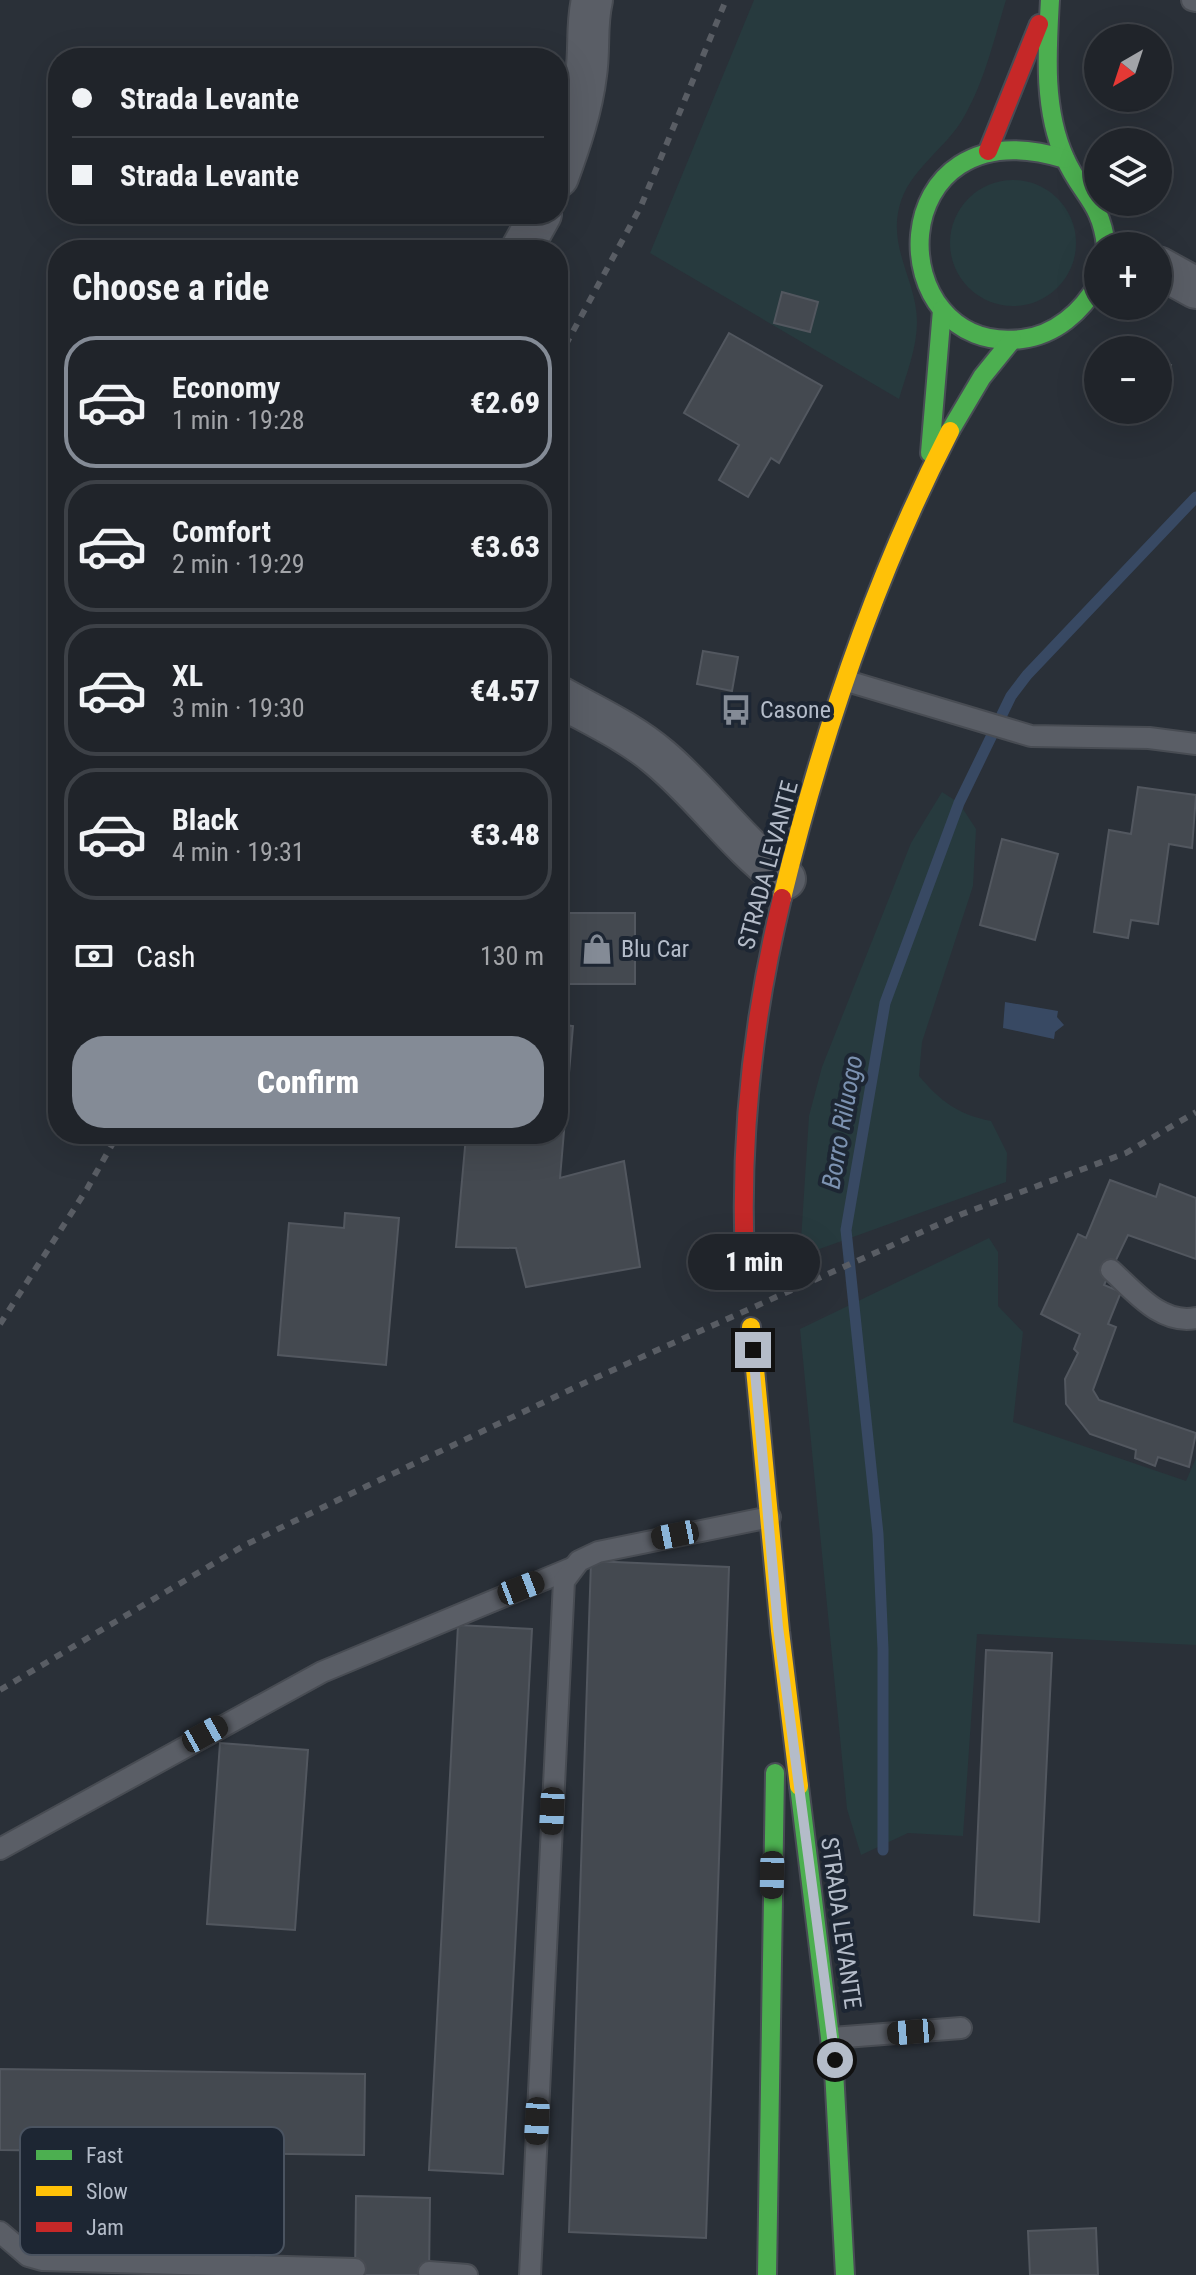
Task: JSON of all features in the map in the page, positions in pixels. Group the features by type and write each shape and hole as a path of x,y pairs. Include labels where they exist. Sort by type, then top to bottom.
{"main road":[{"path":"988,151 1049,0"},
{"path":"1049,0 1047,70 1065,159 1092,194 1109,232"},
{"path":"1065,159 1028,150 988,151 967,159 947,173 921,211 916,253 920,274 942,310 967,329 1012,340 1045,333 1084,309"},
{"name":"STRADA LEVANTE","path":"927,479 942,310"},
{"name":"STRADA LEVANTE","path":"746,1281 741,1200 745,1093 752,1031 785,879 881,578 949,432 998,354 1012,340"},
{"name":"STRADA LEVANTE","path":"751,1327 778,1627 832,2038 843,2159 845,2275"},
{"name":"STRADA LEVANTE","path":"767,2275 778,1627"}],"street":[{"path":"568,149 586,74 587,19 592,0"},
{"path":"568,701 620,730 659,757 746,849 785,879"}],"lane":[{"path":"847,681 1031,736 1166,739 1196,744"},
{"path":"1111,1270 1148,1305 1180,1321 1196,1318"},
{"path":"0,1849 322,1672 572,1568 598,1552 770,1517"},
{"path":"530,2275 562,1588 572,1568"},
{"path":"832,2038 961,2028"},
{"path":"0,2232 20,2249"},
{"path":"27,2255 42,2260 355,2269"},
{"path":"429,2272 467,2275"}],"green space":[{"path":"754,0 1006,0 972,102 957,127 919,170 899,208 900,252 916,307 917,332 899,399 650,253"},
{"path":"1013,180 1037,185 1058,198 1071,219 1076,243 1071,267 1058,288 1037,301 1013,306 989,301 968,288 955,267 950,243 955,219 968,198 989,185"},
{"path":"942,792 959,803 976,829 973,886 922,1042 919,1076 951,1106 991,1121 1007,1153 1006,1182 800,1256 809,1116 822,1067 911,843"},
{"path":"989,1238 998,1252 998,1306 1023,1332 1013,1422 1186,1481 1196,1458 1196,1645 977,1634 963,1836 908,1833 861,1855 847,1809 800,1329"}],"water":[{"path":"1005,1002 1058,1011 1057,1017 1064,1025 1055,1032 1054,1039 1003,1028"}],"building":[{"path":"782,292 818,302 810,332 774,323"},
{"path":"729,333 822,386 779,463 771,458 748,497 719,480 739,445 684,413"},
{"path":"703,651 738,657 732,691 697,684"},
{"path":"1138,787 1196,795 1192,848 1169,844 1158,924 1131,920 1128,938 1094,932 1109,830 1131,834"},
{"path":"1002,839 1058,854 1035,940 980,925"},
{"name":"Blu Car","path":"568,913 635,913 635,984 568,984"},
{"path":"568,1025 573,1026 568,1084"},
{"path":"465,1144 563,1144 560,1178 624,1161 640,1267 526,1287 516,1248 456,1247"},
{"path":"1110,1180 1156,1197 1160,1184 1196,1198 1196,1259 1128,1235 1104,1285 1121,1292 1108,1324 1116,1327 1093,1390 1099,1400 1196,1433 1189,1467 1158,1457 1155,1466 1135,1458 1136,1450 1090,1434 1066,1404 1065,1379 1078,1353 1074,1349 1080,1334 1041,1314 1078,1234 1086,1238"},
{"path":"345,1213 399,1218 386,1365 278,1355 289,1223 344,1228"},
{"path":"591,1561 729,1567 706,2238 569,2232"},
{"path":"458,1625 532,1629 503,2174 429,2170"},
{"path":"986,1650 1052,1653 1039,1922 974,1915"},
{"path":"220,1743 308,1750 295,1930 207,1924"},
{"path":"0,2069 365,2074 364,2155 284,2154 284,2127 20,2127 20,2150 0,2150"},
{"path":"356,2196 430,2198 429,2275 355,2275"},
{"path":"1096,2228 1098,2275 1030,2275 1028,2231"}],"waterway":[{"name":"Borro Riluogo","path":"883,1850 883,1649 878,1534 846,1230 885,1003 959,803 1011,696 1027,675 1196,497"}],"railway":[{"path":"568,341 641,206 726,0"},
{"path":"0,1690 245,1545 367,1486 595,1378 962,1214 1126,1153 1196,1112"},
{"path":"0,1324 112,1144"}],"traffic: fast":[{"path":"1050,0 1048,80 1053,120 1065,158 1095,208 1103,232"},
{"path":"1065,159 1004,151 960,165 932,195 920,234 924,274 942,310 975,334 1022,339 1034,337 1056,327 1084,303"},
{"path":"930,453 942,310"},
{"path":"950,431 982,377 1012,340"},
{"path":"767,2275 775,1773"},
{"path":"799,1786 834,2070 845,2275"}],"traffic: slow":[{"path":"782,898 814,778 852,659 898,543 950,431"},
{"path":"751,1327 780,1631 799,1786"}],"traffic: jam":[{"path":"988,151 1039,24"},
{"path":"746,1281 744,1184 749,1088 762,993 782,898"}],"place":[{"name":"Casone","path":"736,710"},
{"name":"Blu Car","path":"597,949"}],"route":[{"path":"753,1350 778,1627 835,2060"}]}
